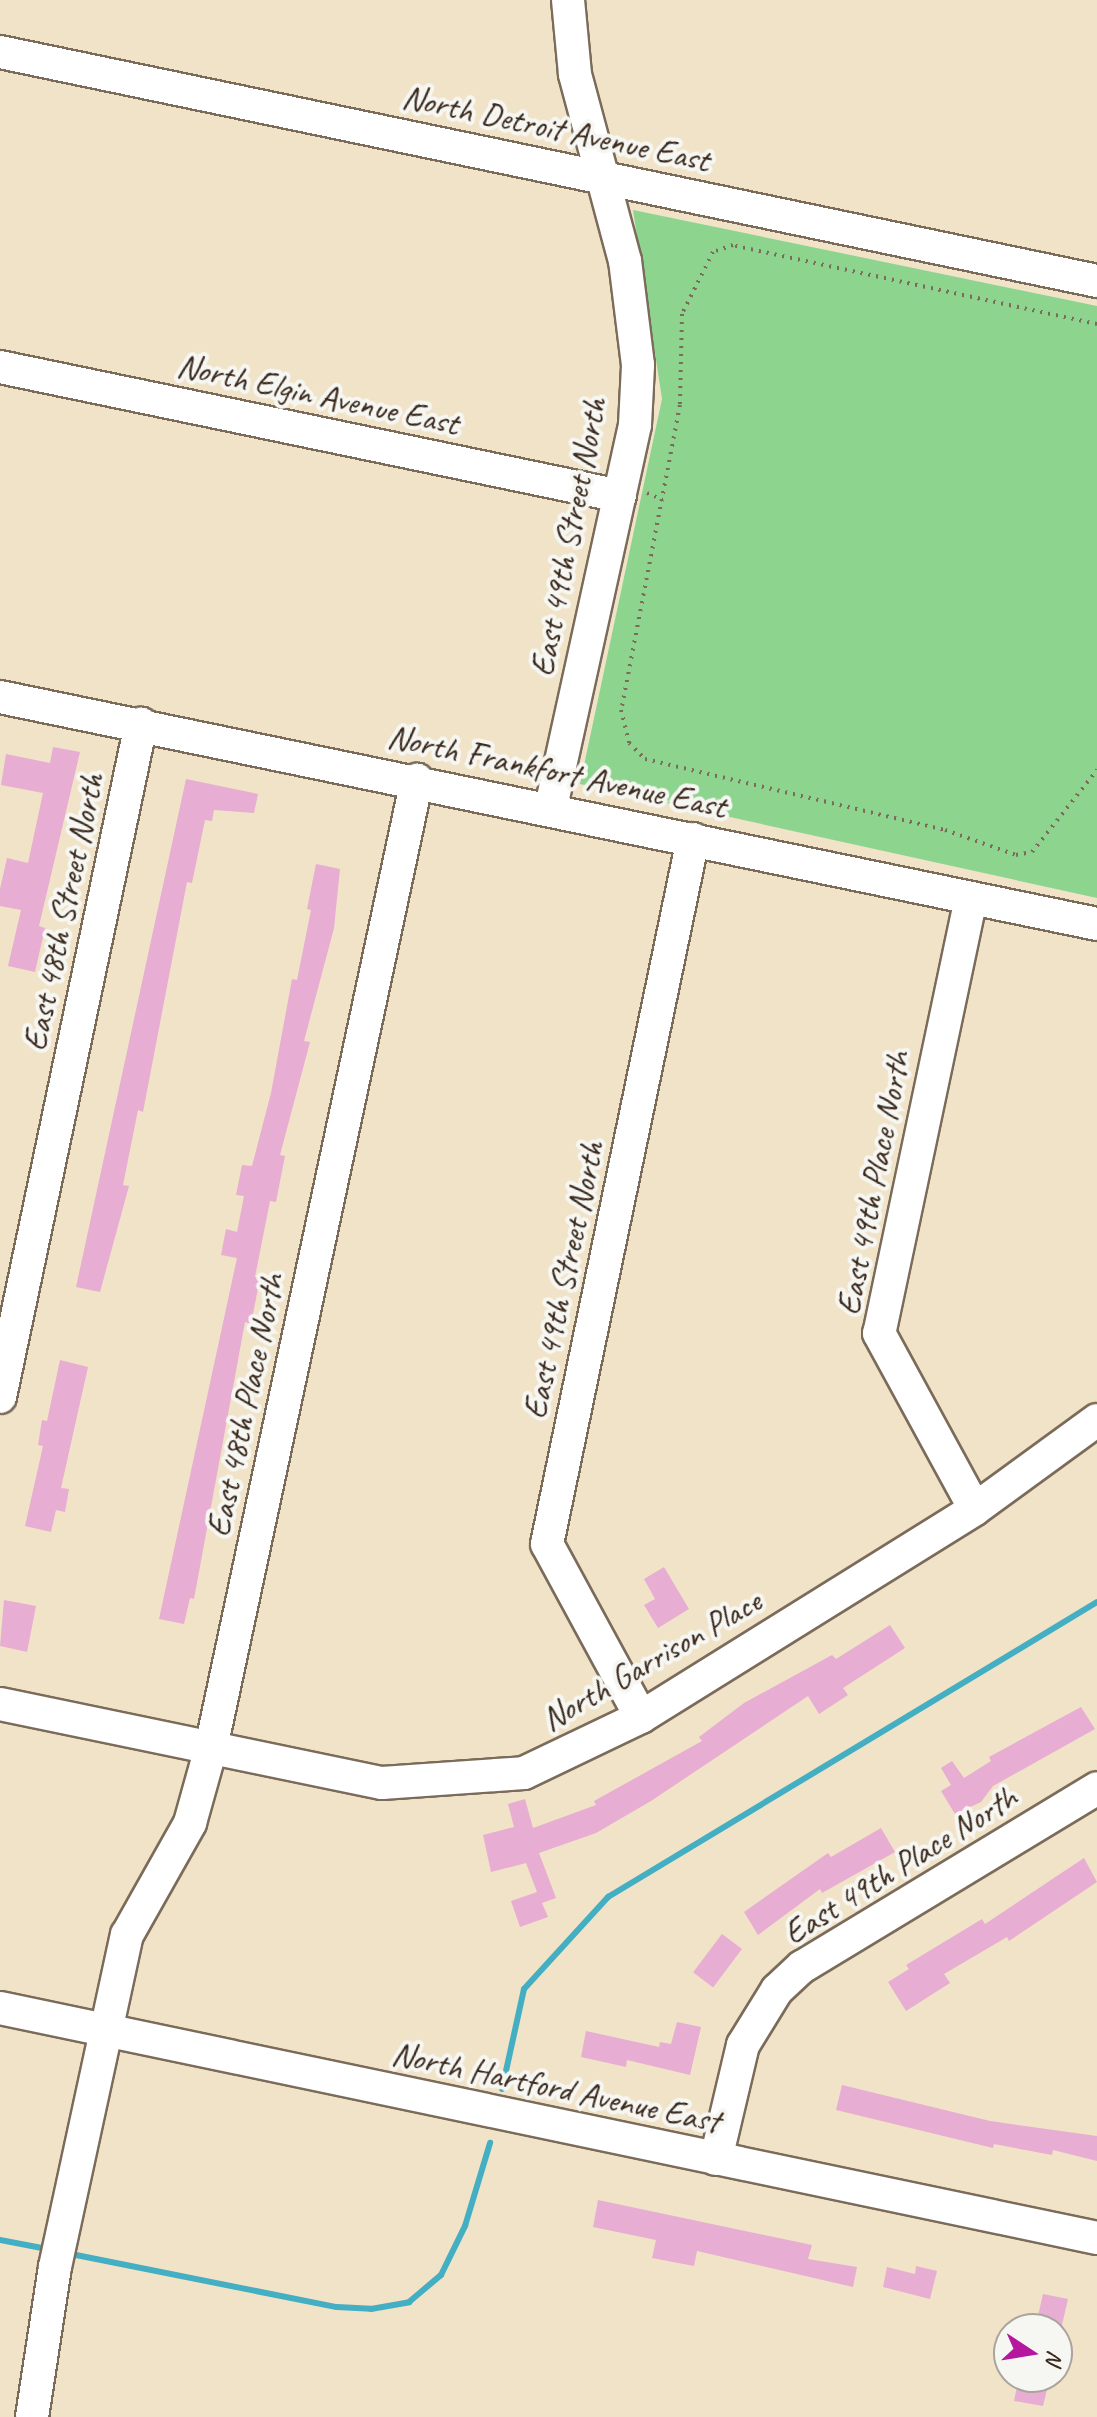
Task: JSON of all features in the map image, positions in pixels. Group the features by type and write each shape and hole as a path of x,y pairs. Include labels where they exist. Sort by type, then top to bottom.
{"street":[{"name":"East 49th Street North","path":"551,807 635,425 637,353 625,261 575,74 568,0"},
{"name":"North Detroit Avenue East","path":"0,52 1097,281"},
{"name":"North Elgin Avenue East","path":"0,367 620,496"},
{"name":"North Frankfort Avenue East","path":"0,697 551,807 1097,924"},
{"name":"East 48th Street North","path":"0,1397 141,724"},
{"name":"East 48th Place North","path":"106,2030 127,1935 190,1823 211,1748 417,780"},
{"name":"East 49th Street North","path":"641,1717 547,1544 693,839"},
{"name":"East 49th Place North","path":"971,898 879,1333 975,1509"},
{"name":"North Garrison Place","path":"0,1704 382,1783 524,1773 641,1717 975,1509 1097,1420"},
{"name":"East 49th Place North","path":"716,2159 743,2045 777,1990 802,1967 1097,1788"},
{"name":"North Hartford Avenue East","path":"0,2008 1097,2238"},
{"path":"32,2417 55,2267 106,2030"}],"path":[{"path":"1097,324 733,245 713,252 682,314 680,405 621,710 629,743 645,759 957,833 1016,855 1032,852 1097,770"}],"green space":[{"path":"633,210 1097,306 1097,898 580,784 662,399"}],"building":[{"path":"53,747 80,752 39,926 45,928 35,972 8,966 21,910 0,906 0,889 7,858 28,863 43,793 1,785 6,754 50,763"},
{"path":"186,779 258,794 254,813 214,810 212,821 205,820 192,883 187,882 143,1112 138,1110 123,1185 129,1186 100,1292 76,1287"},
{"path":"316,864 340,869 334,928 304,1041 310,1042 280,1155 285,1156 276,1202 270,1201 255,1277 260,1278 251,1324 245,1322 194,1599 190,1598 184,1624 159,1619 237,1258 221,1255 226,1229 237,1232 244,1196 236,1195 242,1165 252,1166 271,1093 292,979 297,980 311,910 307,909"},
{"path":"60,1360 88,1367 61,1488 69,1489 65,1512 56,1510 51,1532 25,1526 43,1446 38,1445 42,1420 47,1421"},
{"path":"664,1567 689,1609 658,1628 644,1605 655,1599 644,1579"},
{"path":"4,1600 36,1606 27,1652 0,1646"},
{"path":"890,1625 905,1648 843,1688 848,1695 819,1714 808,1696 651,1801 596,1833 539,1853 556,1898 542,1903 548,1917 520,1927 511,1901 537,1892 526,1863 491,1872 483,1835 514,1827 508,1804 525,1799 533,1828 596,1805 594,1801 702,1741 699,1737 744,1703 832,1655 836,1659"},
{"path":"1081,1707 1095,1729 993,1786 981,1802 955,1814 941,1791 951,1785 941,1768 952,1761 964,1778 991,1761 989,1757"},
{"path":"881,1828 895,1852 822,1893 820,1889 758,1935 744,1912 828,1853 831,1857"},
{"path":"1084,1858 1097,1882 1009,1941 1007,1937 944,1974 950,1983 906,2011 888,1982 909,1969 906,1965 982,1919 985,1924"},
{"path":"722,1934 742,1949 713,1987 693,1972"},
{"path":"677,2022 701,2027 690,2075 627,2060 626,2067 581,2057 586,2031 659,2047 660,2042 671,2044"},
{"path":"842,2085 990,2121 1097,2136 1097,2161 1053,2150 1052,2155 994,2144 993,2148 836,2110"},
{"path":"598,2200 812,2245 808,2259 857,2267 853,2287 697,2251 694,2266 652,2258 656,2240 593,2227"},
{"path":"916,2266 937,2271 930,2299 883,2287 887,2267 915,2274"},
{"path":"1043,2294 1068,2299 1065,2313 1039,2313"},
{"path":"1016,2393 1046,2393 1043,2406 1014,2401"}],"waterway":[{"path":"502,2089 524,1989 608,1897 1097,1602"},
{"path":"66,2253 337,2307 371,2309 409,2302 441,2275 465,2226 490,2143"},
{"path":"0,2240 47,2249"}]}
